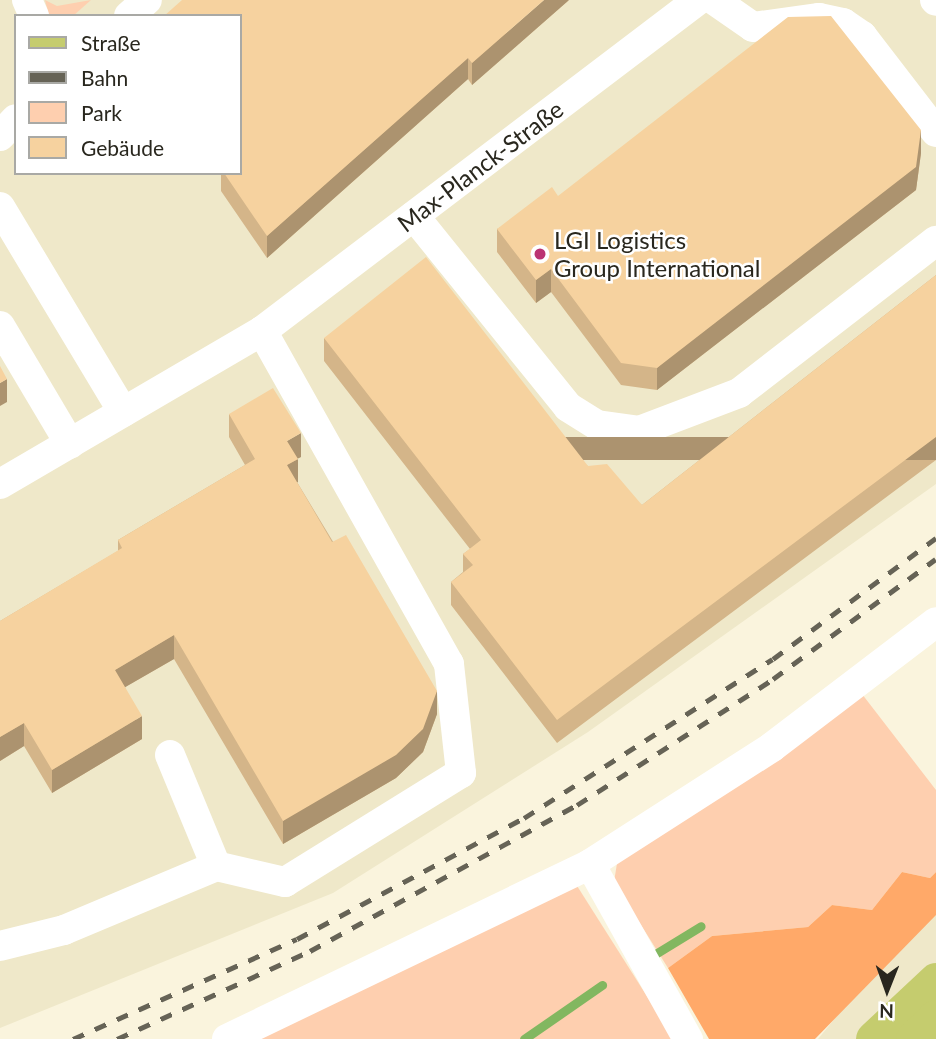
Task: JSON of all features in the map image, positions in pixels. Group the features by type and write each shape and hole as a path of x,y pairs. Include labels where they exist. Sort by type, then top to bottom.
{"main road":[{"path":"874,1039 931,998"},
{"path":"914,1039 931,998"}],"street":[{"path":"131,14 147,0"},
{"name":"Max-Planck-Straße","path":"0,484 262,331 698,0"},
{"path":"714,0 753,27 820,18 844,23 862,37 936,132"},
{"path":"0,136 14,121"},
{"path":"0,207 123,412"},
{"path":"414,216 568,407 597,425 639,431 739,393 936,241"},
{"path":"0,326 70,444"},
{"path":"0,946 64,930 216,866 285,882 461,773 449,664 262,331"},
{"path":"227,1039 590,864 772,747 936,622"},
{"path":"170,755 216,866"},
{"path":"590,864 688,1039"}],"shaded area":[{"path":"0,0 936,0 936,484 588,732 333,893 0,1028"},
{"path":"902,872 930,878 936,872 936,915 815,1039 709,1039 668,968 712,936 808,927 832,905 872,910"},
{"path":"936,896 936,1039 818,1039"}],"green space":[{"path":"45,0 57,6 91,0 75,14 48,14"},
{"path":"862,694 936,790 936,872 930,878 902,872 872,910 832,905 808,927 712,936 668,968 614,882 618,857"},
{"path":"567,870 674,1039 231,1039"}],"building":[{"path":"182,0 544,0 472,63 468,58 267,236 225,175 242,175 242,14 166,14"},
{"path":"831,16 921,130 916,167 657,368 621,363 551,269 536,280 497,229 552,187 558,196 788,17"},
{"path":"426,257 588,466 607,464 642,505 936,275 936,437 557,720 451,582 473,565 463,554 481,540 324,338"},
{"path":"0,366 7,379 0,383"},
{"path":"273,388 301,433 287,441 298,459 287,465 332,542 346,535 437,691 423,729 396,755 283,821 174,635 115,670 142,716 52,770 24,723 0,737 0,621 122,548 118,540 255,459 229,414"}],"waterway":[{"path":"652,956 701,926"},
{"path":"524,1039 602,985"}],"railway":[{"path":"73,1039 297,939 524,818 773,659 936,538"},
{"path":"117,1039 310,951 577,805 773,679 936,559"}],"place":[{"name":"LGI Logistics Group International","path":"540,254"}]}
